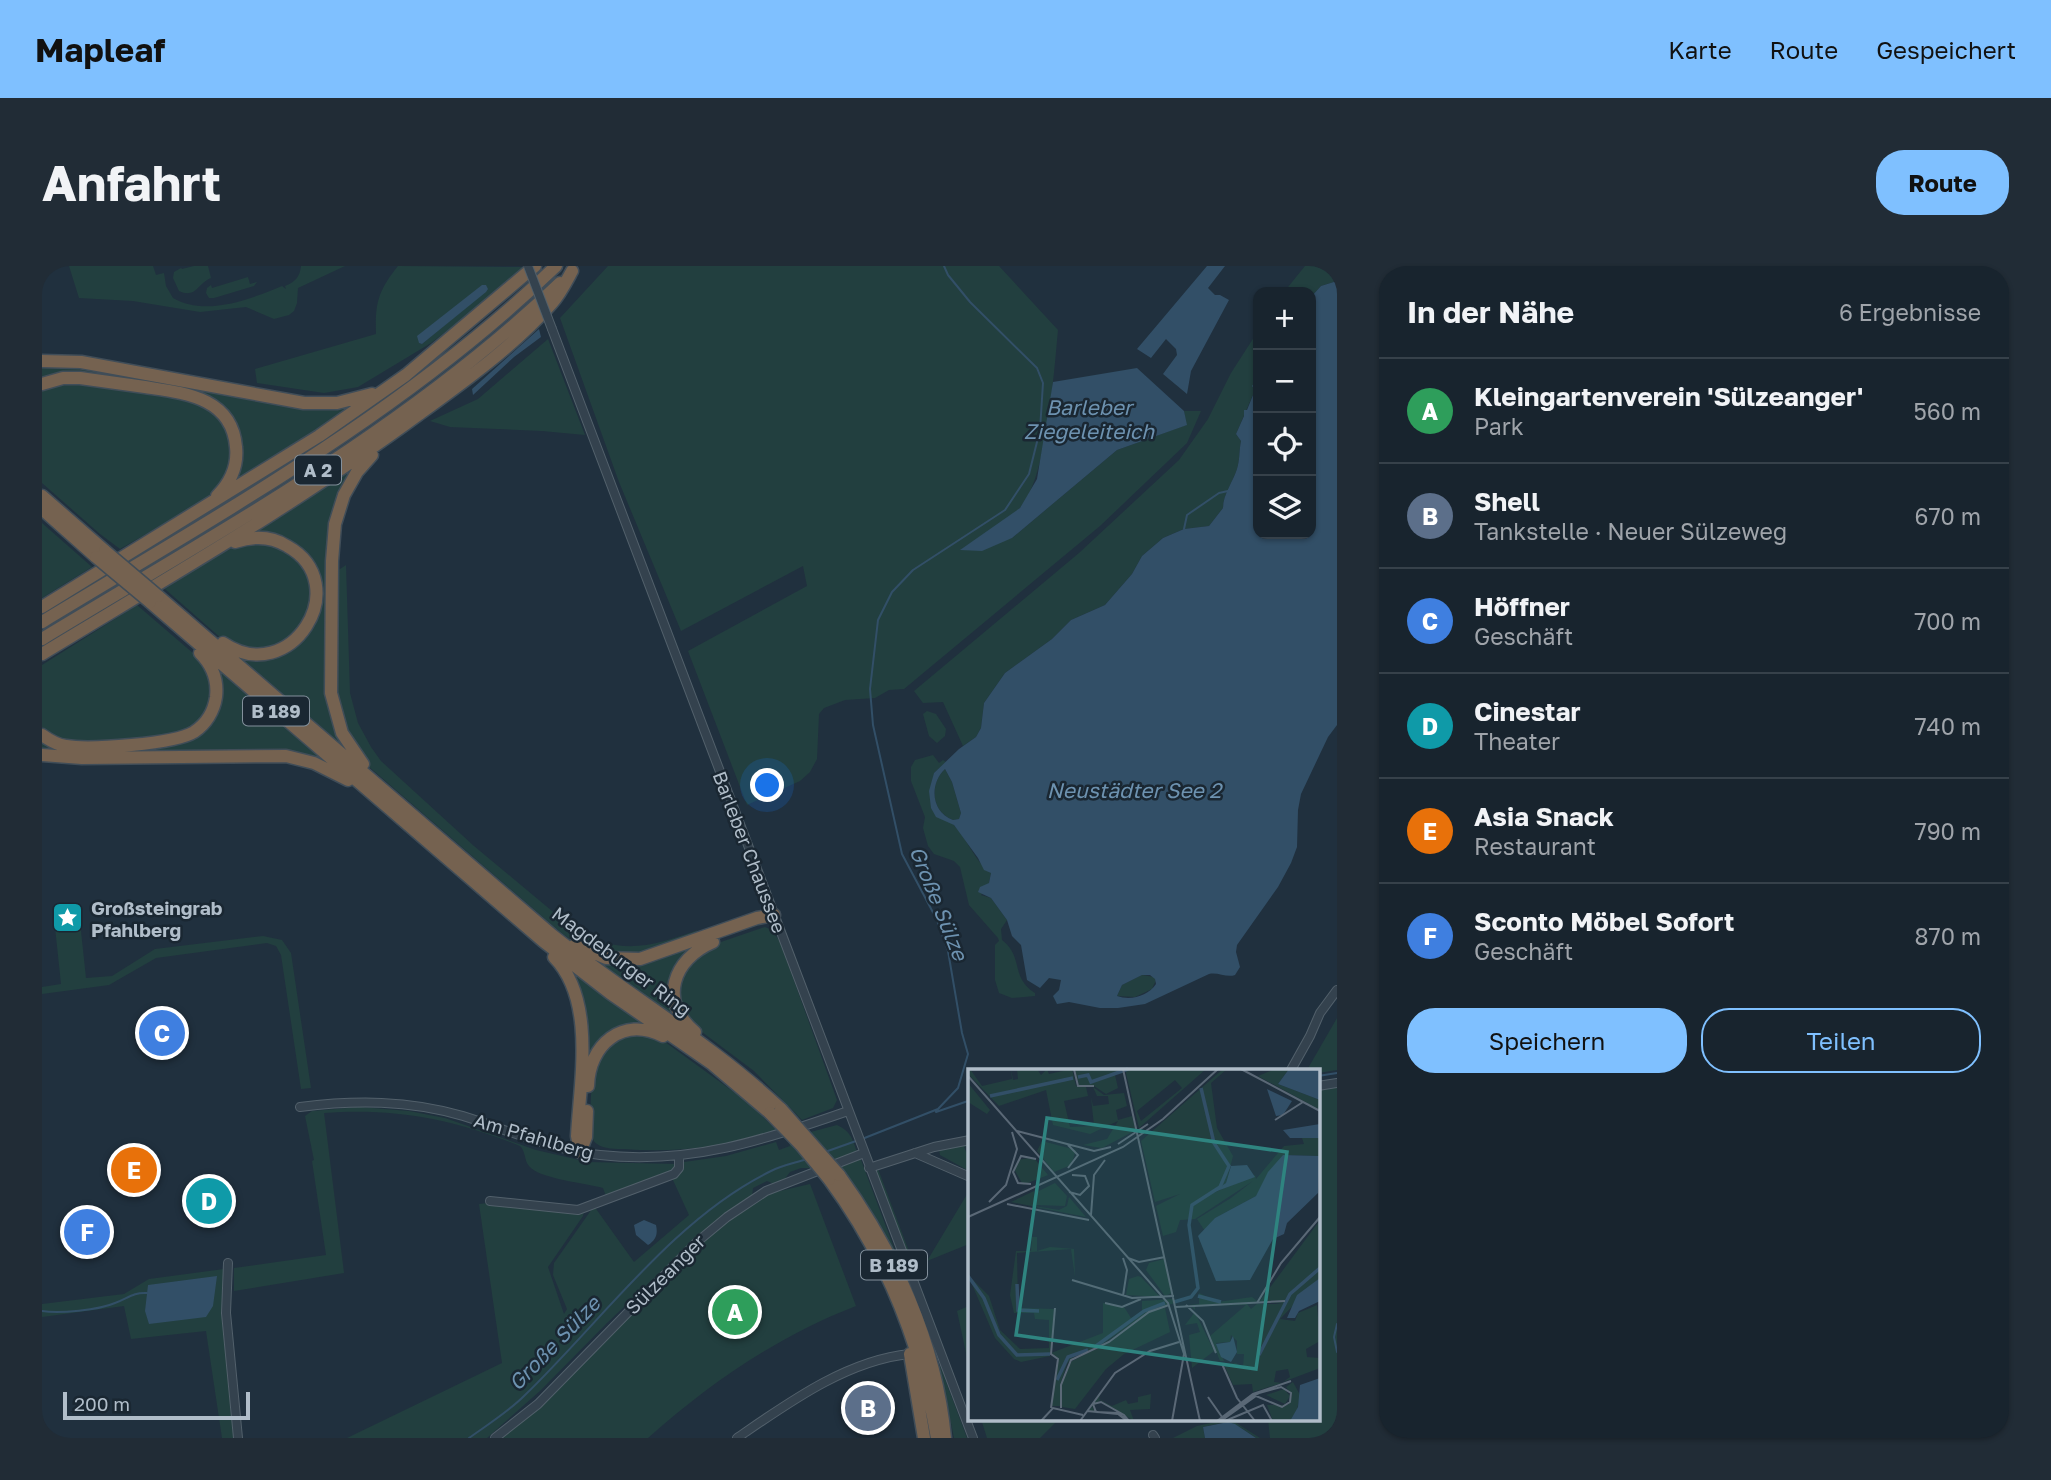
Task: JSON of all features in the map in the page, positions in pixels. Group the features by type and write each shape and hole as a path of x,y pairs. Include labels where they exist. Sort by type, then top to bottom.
{"highway":[{"path":"42,607 298,450 406,375 535,266"},
{"name":"A 2","path":"42,622 261,489 371,416 476,337 556,266"},
{"path":"42,657 316,487 394,433 472,375 516,338 553,302 575,269"},
{"name":"A 2","path":"42,639 282,493 371,435 485,348 575,269"},
{"path":"42,360 81,362 318,404 363,398 406,375"},
{"path":"42,384 54,379 80,378 190,394 212,405 223,415 232,430 236,461 232,476 223,489 194,514"},
{"path":"385,798 342,733 333,706 330,669 332,561 338,511 344,495 357,472 394,433"},
{"name":"B 189","path":"42,493 101,554"},
{"name":"B 189","path":"42,509 101,554"},
{"path":"42,735 59,744 77,747 169,741 186,736 199,728 214,705 215,679 207,660 176,632 178,619 189,617 234,650 260,655 278,651 292,643 307,627 314,613 316,593 311,572 301,556 288,546 270,539 249,538 206,555"},
{"name":"Magdeburger Ring","path":"101,554 603,988 776,1111"},
{"path":"42,755 82,758 263,755 290,757 322,766 385,798"},
{"path":"580,1152 577,1136 582,1027 579,1003 573,984 563,967 525,932 529,922 545,922 573,944 590,953 623,960 651,956 757,918 774,915"},
{"path":"722,1058 720,1051 687,1025 677,1010 674,988 678,972 686,959 697,949 759,925 774,915"},
{"name":"Magdeburger Ring","path":"529,922 722,1058 776,1111 801,1144 834,1177 874,1228 914,1310 931,1365 945,1438"},
{"path":"580,1152 586,1137 589,1072 594,1056 605,1042 622,1032 644,1030 660,1035 688,1052 698,1054"},
{"name":"Magdeburger Ring","path":"834,1177 876,1253 904,1316 923,1372 937,1438"},
{"path":"904,1316 903,1327 924,1438"}],"street":[{"name":"Barleber Chaussee","path":"528,266 973,1438"},
{"path":"1291,1069 1311,1035 1320,1013 1337,990"},
{"name":"Am Pfahlberg","path":"300,1107 357,1101 416,1105 463,1116 537,1141 580,1152 629,1157 679,1156 742,1146 848,1111"},
{"path":"869,1168 943,1144 968,1140"},
{"name":"Sülzeanger","path":"495,1438 538,1404 707,1232 766,1191 862,1149"},
{"path":"915,1153 968,1176"},
{"path":"490,1201 562,1210 581,1209 675,1174 679,1167 679,1156"},
{"path":"228,1263 226,1313 238,1438"},
{"path":"737,1438 831,1380 880,1359 910,1354"}],"green space":[{"path":"69,266 153,266 156,275 164,273 166,286 173,298 199,306 213,306 242,301 282,286 286,289 285,286 298,276 301,266 345,266 298,288 294,311 274,319 246,307 200,312 133,301 79,298"},
{"path":"194,266 208,266 211,278 193,292 179,291 173,278 174,272"},
{"path":"398,266 523,267 472,312 431,343 358,387 324,393 257,383 255,369 376,334 379,298","holes":["488,289 422,344 419,343 450,313"]},
{"path":"608,266 999,266 1058,330 1048,424 1043,451 1029,495 1013,514 962,549 1012,538 1117,450 1186,425 1184,411 1201,411 1187,443 1100,526 904,689 889,690 875,698 845,700 824,708 819,714 817,759 810,772 800,781 747,805 688,651 807,586 803,566 681,631 619,482 560,318"},
{"path":"1305,266 1337,266 1337,281 1321,286 1316,292 1316,287 1288,287"},
{"path":"248,277 250,284 257,282 254,286 214,298 209,298 206,293 211,285 212,288"},
{"path":"548,339 585,435 450,427 430,421 478,399"},
{"path":"1253,339 1253,395 1236,434 1241,441 1239,462 1223,508 1209,526 1184,529 1163,538 1142,556 1132,574 1105,605 1071,620 1052,639 1005,673 984,703 981,728 976,737 963,746 943,702 923,703 914,691 1079,553 1179,460 1208,419 1231,373"},
{"path":"42,366 73,366 303,408 329,409 358,404 230,488 241,454 212,399 42,380"},
{"path":"64,381 180,396 216,412 232,441 230,471 209,498 120,549 42,483 42,389"},
{"path":"369,454 340,495 326,678 343,746 240,657 295,646 308,633 311,563 251,534"},
{"path":"42,523 92,567 42,598"},
{"path":"260,541 286,549 306,570 312,595 304,624 282,645 254,651 222,639 165,589 222,553"},
{"path":"346,565 350,693 358,723 381,761 474,846 576,931 608,944 637,946 698,930 686,941 628,957 584,949 560,932 368,766 357,754 335,704 334,573"},
{"path":"137,605 201,660 212,682 209,708 198,724 170,736 86,743 59,739 42,727 42,665"},
{"path":"217,669 324,761 291,752 85,754 42,751 42,741 62,750 202,732"},
{"path":"927,711 936,714 946,729 945,736 937,743 929,736 923,714"},
{"path":"933,755 939,763 943,760 946,762 934,773 931,808 954,825 980,863 991,873 989,883 981,895 991,898 1007,920 1001,929 1002,940 1013,953 1022,980 1035,996 1012,998 999,993 995,980 995,945 999,941 998,938 969,905 960,867 954,861 934,854 928,846 923,828 925,817 911,781 911,767 915,760"},
{"path":"945,769 952,782 961,813 959,819 953,820 940,811 935,797 936,782"},
{"path":"78,903 86,978 112,976 155,949 263,936 282,940 291,953 311,1088 301,1089 281,955 276,946 267,943 156,958 109,985 42,994 42,987 61,984 53,908"},
{"path":"765,927 772,930 780,942 837,1100 833,1108 802,1120 754,1071 698,1029 684,1012 678,990 683,970 715,944"},
{"path":"719,936 680,962 679,1020 587,956 608,961"},
{"path":"572,972 643,1024 629,1027 588,1063"},
{"path":"1142,975 1154,977 1156,980 1152,989 1135,997 1117,996 1122,985"},
{"path":"1337,1018 1337,1070 1320,1073 1320,1069 1308,1069"},
{"path":"635,1034 661,1039 749,1103 776,1130 720,1145 682,1149 614,1149 597,1144 593,1140 591,1130 591,1094 595,1070 605,1050 614,1042"},
{"path":"1337,1087 1337,1438 1270,1438 1268,1420 1320,1420 1320,1089"},
{"path":"360,1107 409,1111 445,1118 536,1150 588,1162 676,1164 673,1171 606,1196 603,1188 542,1174 527,1164 520,1146 471,1129 400,1114 324,1113 344,1273 234,1291 234,1268 326,1255 312,1161 314,1160 305,1116 312,1111"},
{"path":"837,1125 850,1135 857,1152 811,1168 801,1168 790,1172 784,1180 774,1184 767,1181 753,1188 752,1196 705,1230 541,1390 487,1438 347,1438 502,1363 479,1204 498,1202 584,1211 548,1267 564,1314 567,1309 553,1275 554,1263 594,1206 634,1262 689,1215 672,1178 681,1172 684,1162 726,1156 776,1142 779,1150 790,1146 788,1138"},
{"path":"968,1142 968,1146 964,1147 968,1156 968,1170 940,1155 939,1149"},
{"path":"860,1159 899,1261 876,1218 840,1166"},
{"path":"878,1169 917,1273 913,1270 876,1174"},
{"path":"810,1184 856,1306 772,1346 720,1380 648,1438 499,1438 705,1238 753,1201 767,1194"},
{"path":"968,1193 968,1244 927,1261"},
{"path":"224,1269 222,1303 235,1438 222,1438 206,1331 131,1339 124,1306 42,1317 42,1304 124,1294 149,1279"},
{"path":"968,1306 968,1362 957,1311"},
{"path":"939,1363 967,1438 954,1438"},
{"path":"981,1420 1058,1420 1040,1438 987,1438"},
{"path":"1224,1420 1233,1421 1260,1438 1236,1425 1220,1423 1203,1427 1205,1438 1173,1438 1197,1426"}],"water":[{"path":"1207,266 1225,266 1208,288 1215,295 1229,300 1191,371 1187,394 1163,374 1177,355 1176,349 1166,339 1151,358 1137,349"},
{"name":"Neustädter See 2","path":"1337,281 1337,725 1328,737 1301,794 1297,847 1278,887 1237,945 1240,967 1235,975 1209,974 1145,1004 1100,1008 1069,1002 1057,1004 1053,996 1059,990 1061,980 1049,978 1040,988 1027,980 1021,945 1012,936 1007,920 991,898 978,892 980,887 989,883 991,873 984,870 954,825 936,817 931,808 929,791 934,773 976,737 981,728 984,703 1005,673 1052,639 1071,620 1105,605 1132,574 1142,556 1163,538 1184,529 1209,526 1223,508 1226,493 1237,469 1241,441 1236,434 1244,410 1247,410 1253,395 1253,539 1316,539 1316,292 1321,286","holes":["945,769 952,782 961,813 959,819 953,820 940,811 935,797 936,782","1142,975 1150,975 1156,984 1148,992 1133,998 1117,996 1122,985"]},
{"path":"482,285 486,285 486,292 422,344 419,343 417,336"},
{"path":"539,329 541,337 514,357 473,395 472,389"},
{"name":"Barleber Ziegeleiteich","path":"1137,368 1184,411 1187,425 1117,450 1012,538 982,551 960,550 1020,508 1037,479 1053,382"},
{"path":"644,1220 657,1228 655,1239 648,1245 636,1235 634,1225"},
{"path":"217,1276 213,1306 206,1317 149,1324 145,1311 148,1285"},
{"path":"1228,1422 1256,1438 1205,1438 1203,1427"}],"waterway":[{"name":"Große Sülze","path":"862,1139 938,1109 958,1088 968,1054 948,951 937,920 902,854 873,725 870,689 878,620 892,592 913,570 1005,510 1029,474 1040,430 1043,383 1037,368 970,302 944,266"},
{"path":"1184,529 1187,515 1219,493 1228,491"},
{"path":"1320,1076 1337,1073"},
{"path":"936,1112 968,1101"},
{"name":"Große Sülze","path":"825,1152 856,1141"},
{"name":"Große Sülze","path":"469,1438 524,1396 640,1273 702,1216 736,1191 771,1171 807,1159"},
{"path":"42,1311 89,1309 147,1293"},
{"path":"1337,1324 1334,1337 1337,1352"}],"place":[{"name":"Großsteingrab Pfahlberg","path":"68,918"},
{"name":"Höffner","path":"162,1033"},
{"name":"Asia Snack","path":"134,1170"},
{"name":"Cinestar","path":"209,1201"},
{"name":"Sconto Möbel Sofort","path":"87,1232"},
{"name":"Kleingartenverein 'Sülzeanger'","path":"735,1312"},
{"name":"Shell","path":"868,1408"}]}
